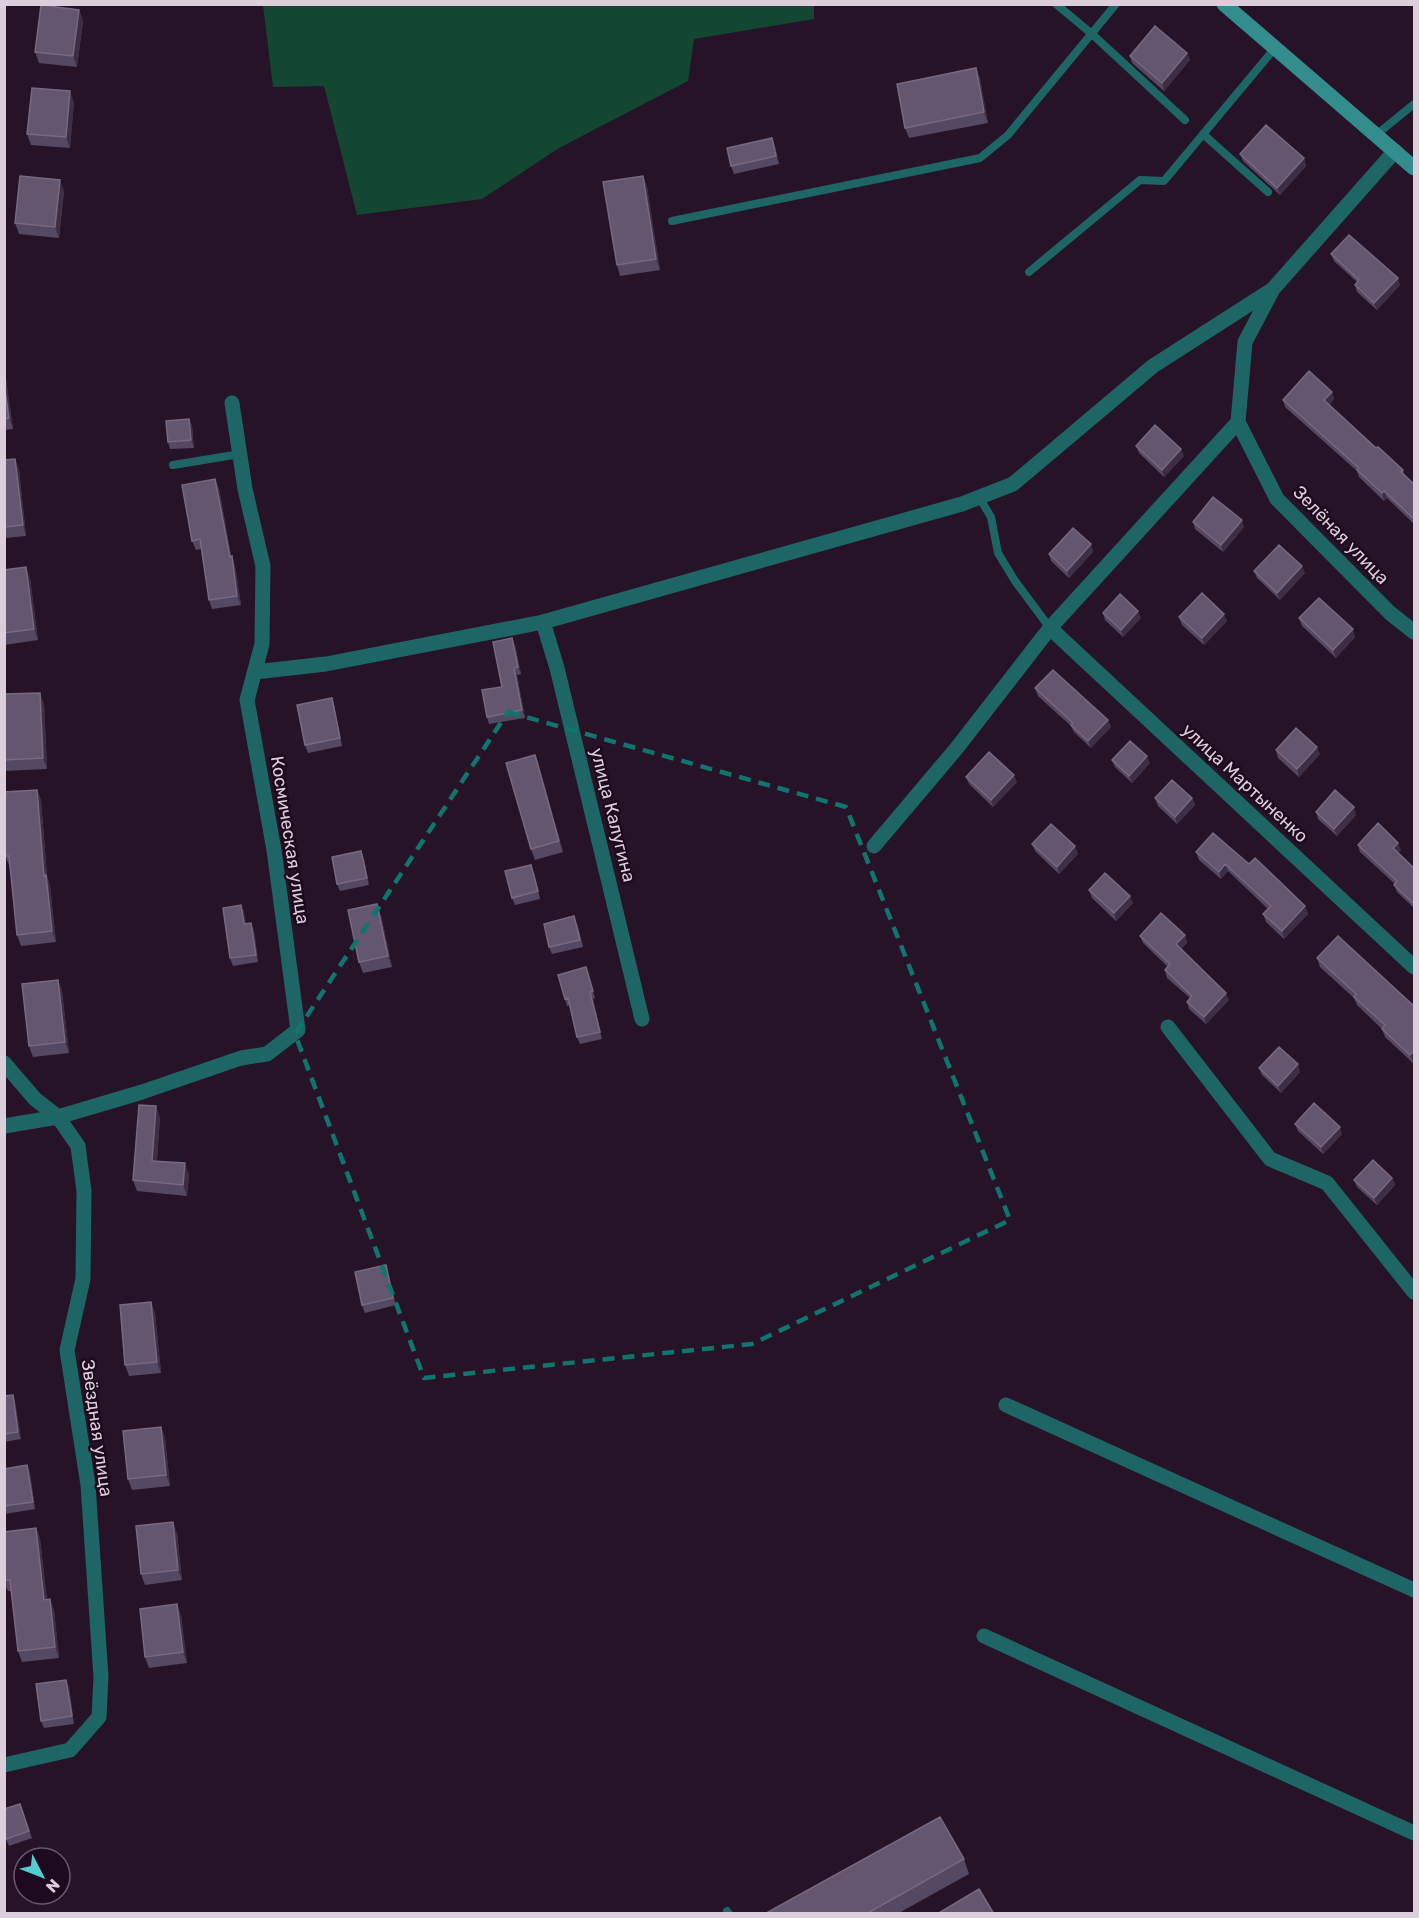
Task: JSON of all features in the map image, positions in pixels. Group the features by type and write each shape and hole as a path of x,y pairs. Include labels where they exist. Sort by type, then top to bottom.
{"main road":[{"path":"1224,4 1414,168"}],"street":[{"path":"874,846 956,748 1050,628 1238,422 1245,342 1273,289 1395,151"},
{"path":"255,672 326,664 543,622 962,504 1013,484 1153,366 1273,289"},
{"name":"Космическая улица","path":"58,1117 142,1092 241,1058 267,1054 298,1030 274,850 247,700 262,645 263,566 245,489 232,403"},
{"name":"Зелёная улица","path":"1238,422 1277,499 1390,613 1414,632"},
{"name":"улица Калугина","path":"543,622 558,668 642,1019"},
{"name":"улица Мартыненко","path":"1050,628 1414,967"},
{"path":"1168,1027 1270,1159 1327,1183 1414,1292"},
{"name":"Звёздная улица","path":"4,1063 35,1099 58,1117 78,1146 84,1191 83,1279 66,1350 88,1485 101,1677 99,1717 70,1750 4,1765"},
{"path":"4,1126 58,1117"},
{"path":"1006,1405 1414,1590"},
{"path":"984,1636 1414,1833"}],"lane":[{"path":"1056,4 1185,120"},
{"path":"672,221 980,158 1008,135 1116,4"},
{"path":"1029,272 1140,180 1164,181 1275,48"},
{"path":"1376,135 1414,104"},
{"path":"1203,134 1268,192"},
{"path":"173,465 240,454"},
{"path":"979,497 991,516 998,553 1015,581 1050,628"}],"highlighted area":[{"path":"508,712 846,807 1010,1220 752,1344 424,1378 295,1034"}],"green space":[{"path":"814,4 814,19 694,39 688,81 559,148 482,199 357,215 324,86 273,87 263,5"}],"building":[{"path":"41,5 79,10 73,56 35,52"},
{"path":"1155,26 1187,53 1162,83 1130,56"},
{"path":"976,68 984,112 905,128 897,84"},
{"path":"32,88 70,91 66,137 27,134"},
{"path":"1266,125 1304,158 1277,188 1240,154"},
{"path":"772,138 776,156 731,166 727,148"},
{"path":"20,176 60,180 55,227 15,223"},
{"path":"643,176 656,259 617,265 603,182"},
{"path":"1349,235 1398,278 1374,303 1355,285 1359,280 1331,254"},
{"path":"1309,371 1332,392 1324,400 1403,470 1401,472 1414,484 1414,519 1384,491 1382,493 1357,470 1359,468 1283,400"},
{"path":"4,383 9,418 4,419"},
{"path":"189,419 191,440 168,442 166,421"},
{"path":"1155,425 1181,449 1162,470 1136,446"},
{"path":"15,459 23,525 4,527 4,460"},
{"path":"215,479 230,557 232,556 237,596 209,600 200,539 192,541 182,485"},
{"path":"1213,497 1242,520 1221,545 1193,522"},
{"path":"1073,528 1091,544 1067,571 1049,554"},
{"path":"1279,545 1302,566 1277,593 1254,571"},
{"path":"26,567 34,629 4,633 4,570"},
{"path":"1202,593 1224,614 1202,638 1179,617"},
{"path":"1120,594 1138,611 1121,630 1103,613"},
{"path":"1319,598 1353,629 1333,650 1299,618"},
{"path":"512,638 518,667 514,668 522,710 487,717 482,690 502,687 493,642"},
{"path":"1053,670 1108,720 1088,741 1071,725 1073,723 1035,688"},
{"path":"40,693 43,758 4,760 4,694"},
{"path":"332,698 340,738 305,745 297,705"},
{"path":"1296,728 1317,747 1297,769 1276,750"},
{"path":"1130,741 1147,756 1129,776 1112,760"},
{"path":"989,752 1014,775 991,800 966,777"},
{"path":"535,755 559,841 531,849 506,763"},
{"path":"1172,780 1192,798 1175,817 1155,798"},
{"path":"37,790 44,876 46,875 52,931 17,935 9,856 5,856 4,792"},
{"path":"1335,790 1354,807 1334,829 1316,812"},
{"path":"1378,823 1398,843 1393,848 1414,868 1414,904 1394,885 1397,881 1358,845"},
{"path":"1051,824 1075,846 1057,867 1032,844"},
{"path":"1213,833 1249,864 1255,858 1305,906 1282,931 1263,914 1271,906 1225,864 1219,872 1196,852"},
{"path":"361,851 367,878 337,884 332,857"},
{"path":"531,865 538,891 512,898 505,871"},
{"path":"1105,873 1130,896 1114,913 1089,890"},
{"path":"377,904 388,956 359,962 348,910"},
{"path":"241,905 244,924 251,923 256,955 230,958 223,908"},
{"path":"1161,913 1185,935 1176,944 1226,993 1204,1017 1187,1002 1192,996 1165,970 1170,964 1140,936"},
{"path":"574,916 580,940 549,947 544,924"},
{"path":"1338,936 1414,1006 1414,1051 1410,1055 1382,1029 1385,1025 1354,997 1356,994 1317,958"},
{"path":"586,967 600,1032 577,1037 568,998 565,999 558,975"},
{"path":"58,980 65,1042 29,1046 22,984"},
{"path":"1279,1047 1298,1064 1278,1086 1259,1068"},
{"path":"1314,1103 1340,1127 1321,1147 1295,1124"},
{"path":"139,1105 156,1106 152,1161 185,1163 183,1185 133,1180"},
{"path":"1373,1160 1392,1178 1374,1198 1354,1180"},
{"path":"386,1265 393,1298 362,1305 355,1272"},
{"path":"151,1302 157,1362 125,1365 120,1305"},
{"path":"13,1395 18,1432 4,1434 4,1396"},
{"path":"161,1427 166,1475 128,1479 123,1431"},
{"path":"27,1465 33,1502 4,1506 4,1469"},
{"path":"173,1522 178,1570 141,1574 136,1526"},
{"path":"36,1528 44,1600 50,1599 55,1647 18,1651 10,1580 4,1580 4,1532"},
{"path":"177,1604 183,1652 145,1657 140,1609"},
{"path":"66,1680 72,1716 41,1721 36,1684"},
{"path":"20,1804 29,1831 6,1839 4,1809"},
{"path":"940,1817 964,1859 866,1914 769,1914 768,1912"},
{"path":"979,1889 994,1914 937,1914"}]}
